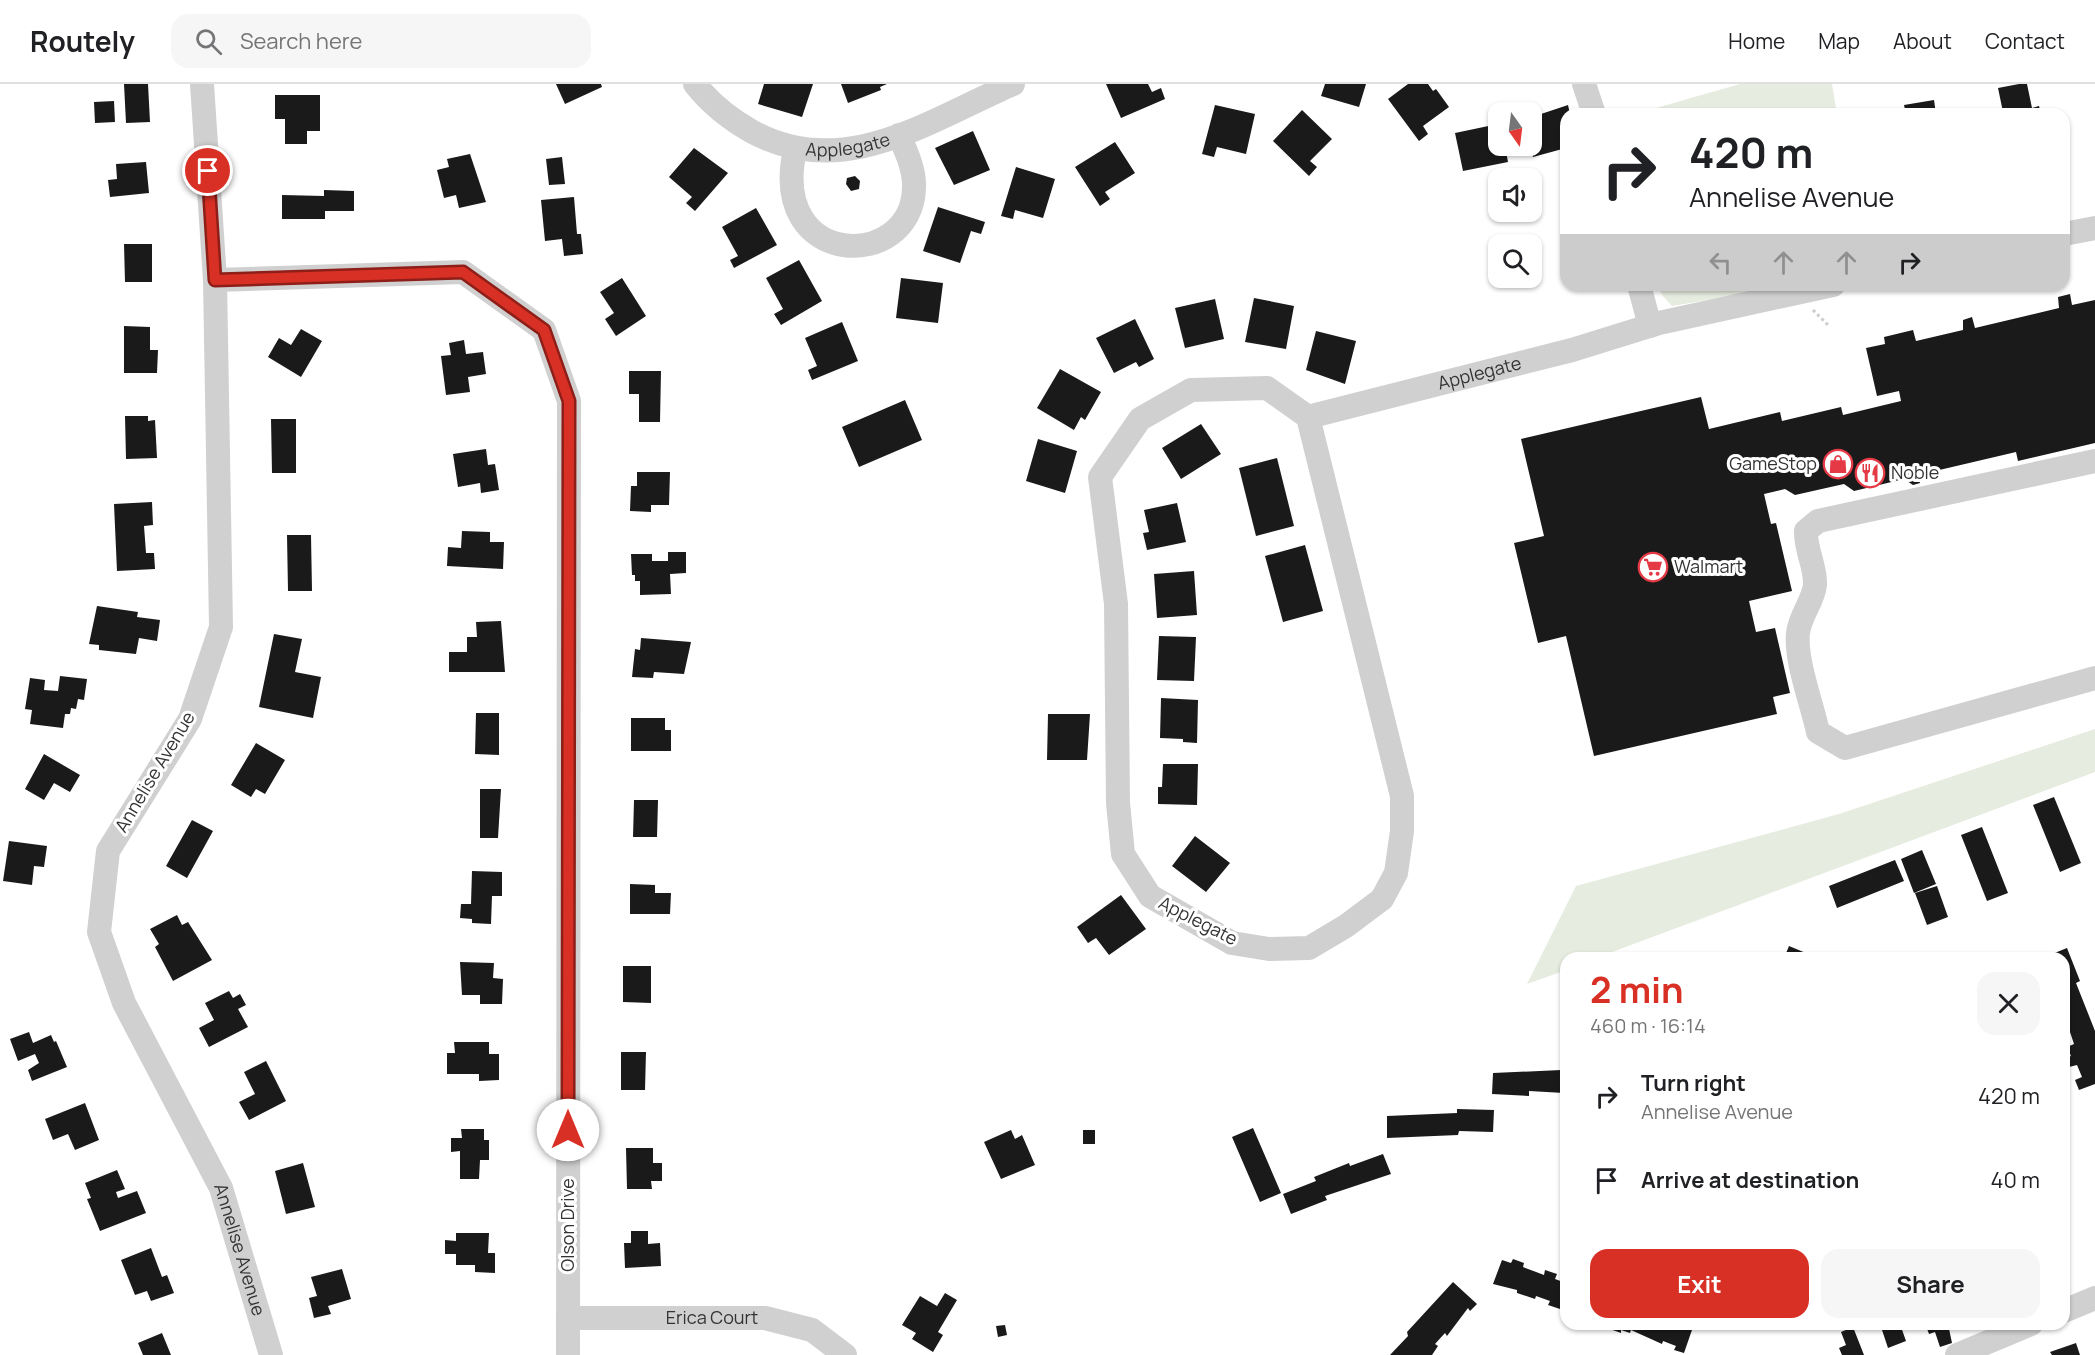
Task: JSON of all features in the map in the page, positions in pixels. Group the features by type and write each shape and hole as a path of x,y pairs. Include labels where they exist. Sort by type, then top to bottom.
{"street":[{"name":"Annelise Avenue","path":"202,84 215,280 221,627 190,719 108,850 99,932 124,1003 221,1188 271,1355"},
{"name":"Applegate","path":"695,84 731,119 764,138 795,150 847,151 872,146 1013,84"},
{"path":"1584,84 1592,108"},
{"name":"Applegate","path":"795,150 790,188 798,215 807,227 822,238 836,245 857,247 878,241 897,228 912,204 915,186 911,165 898,135"},
{"path":"2070,233 2095,228"},
{"name":"Olson Drive","path":"215,280 463,272 544,330 569,401 568,1355"},
{"path":"1641,291 1650,326"},
{"name":"Applegate","path":"1308,417 1402,796 1402,831 1396,873 1382,899 1346,926 1309,948 1269,949 1232,943 1150,896 1123,854 1118,803 1116,604 1100,477 1140,419 1191,390 1267,388 1308,417 1572,350 1650,326 1806,291"},
{"path":"2095,461 1818,521 1806,531 1806,542 1815,583 1812,600 1798,633 1801,661 1818,732 1845,748 2095,678"},
{"path":"2070,1308 2095,1298"},
{"name":"Erica Court","path":"568,1318 765,1318 812,1329 845,1355"},
{"path":"1958,1355 2017,1330"}],"shaded area":[{"path":"1740,84 1832,84 1836,108 1656,108"},
{"path":"1660,291 1761,291 1672,306"},
{"path":"2095,729 2095,772 1612,952 1560,952 1560,972 1527,984 1576,886 1839,814"}],"building":[{"path":"124,84 148,84 150,122 126,123"},
{"path":"556,84 601,84 602,87 565,104"},
{"path":"764,84 813,84 802,117 758,104"},
{"path":"841,84 887,84 880,87 881,90 848,103"},
{"path":"1106,84 1148,84 1152,92 1161,88 1165,99 1121,118"},
{"path":"1325,84 1366,84 1359,107 1321,96"},
{"path":"1408,84 1428,84 1433,91 1436,89 1449,107 1423,126 1428,134 1419,141 1388,99"},
{"path":"2027,84 2032,108 2002,108 1998,88"},
{"path":"275,95 320,95 320,131 307,131 307,144 285,144 285,119 275,119"},
{"path":"1934,100 1935,108 1905,108 1904,105"},
{"path":"114,101 115,122 95,123 94,102"},
{"path":"1215,105 1255,114 1246,154 1217,147 1214,157 1202,154"},
{"path":"1568,105 1569,108 1560,108 1560,150 1542,155 1542,114"},
{"path":"1302,110 1332,139 1310,161 1317,167 1309,176 1273,141"},
{"path":"1488,126 1488,156 1507,156 1508,162 1463,171 1455,133"},
{"path":"973,131 990,170 954,185 935,148"},
{"path":"1115,142 1135,173 1105,192 1110,199 1100,206 1075,167"},
{"path":"694,148 728,173 695,211 686,203 692,197 669,177"},
{"path":"470,154 486,202 459,208 456,195 444,198 437,170 449,167 447,159"},
{"path":"562,157 565,184 549,185 546,159"},
{"path":"146,162 149,193 110,197 108,180 117,179 116,164"},
{"path":"1016,167 1055,179 1043,218 1015,210 1013,219 1001,216"},
{"path":"855,176 860,181 859,189 851,191 846,184 847,178"},
{"path":"324,190 354,191 354,211 325,211 325,219 282,219 282,195 324,196"},
{"path":"574,197 577,234 581,234 583,254 564,256 562,239 545,241 541,200"},
{"path":"938,207 985,222 981,234 971,231 960,263 923,251"},
{"path":"756,208 777,245 734,268 730,260 738,256 722,227"},
{"path":"124,244 152,244 152,282 125,282"},
{"path":"799,260 822,301 781,325 774,314 783,309 766,278"},
{"path":"622,278 646,316 616,336 605,319 614,313 600,292"},
{"path":"901,278 943,283 938,323 896,318"},
{"name":"Walmart","path":"2070,294 2072,305 2095,300 2095,443 2018,461 2016,452 1918,475 1920,483 1913,485 1904,479 1854,491 1844,484 1795,495 1785,489 1764,494 1771,524 1776,523 1792,591 1749,601 1756,632 1775,628 1790,693 1773,697 1777,714 1594,756 1566,636 1538,643 1514,543 1544,536 1521,439 1701,397 1709,429 1780,412 1782,421 1841,407 1843,415 1901,401 1899,391 1877,396 1866,348 1885,344 1884,337 1913,330 1916,341 1963,330 1963,320 1972,317 1975,328 2059,308 2058,297"},
{"path":"1254,298 1294,306 1286,349 1245,342"},
{"path":"1215,299 1224,339 1185,348 1175,308"},
{"path":"1135,319 1154,359 1139,367 1136,362 1114,373 1096,338"},
{"path":"842,322 858,361 812,380 808,370 817,366 805,338"},
{"path":"124,326 150,327 150,350 158,350 157,373 124,373"},
{"path":"301,329 322,341 301,377 268,357 279,338 291,345"},
{"path":"1316,331 1356,341 1345,384 1306,370"},
{"path":"464,340 466,354 483,352 486,374 468,377 470,392 446,395 441,356 451,355 449,343"},
{"path":"1060,369 1101,392 1085,420 1081,417 1074,430 1037,408"},
{"path":"629,371 661,371 660,422 639,422 639,394 629,394"},
{"path":"905,400 922,440 859,467 842,427"},
{"path":"125,416 148,416 148,421 155,420 157,458 126,459"},
{"path":"271,419 296,419 296,473 272,473"},
{"path":"1201,424 1221,454 1181,479 1162,448"},
{"path":"1038,439 1077,451 1065,493 1026,481"},
{"path":"486,449 488,465 495,464 499,490 481,493 480,483 458,487 453,454"},
{"path":"1277,458 1294,526 1256,536 1239,468"},
{"path":"637,472 670,472 669,505 651,505 651,512 630,511 631,486 637,486"},
{"path":"152,502 153,525 144,526 146,553 154,553 155,569 117,571 114,504"},
{"path":"1177,503 1186,542 1147,550 1143,533 1149,532 1144,510"},
{"path":"462,531 490,532 490,542 504,542 503,569 447,566 448,547 461,548"},
{"path":"287,535 311,535 312,591 288,591"},
{"path":"1305,545 1323,611 1283,622 1265,556"},
{"path":"668,552 686,552 686,573 670,574 671,594 640,595 640,581 635,581 635,575 632,575 631,554 652,554 652,561 668,561"},
{"path":"1194,571 1197,615 1157,618 1154,574"},
{"path":"97,606 138,612 137,617 160,620 157,641 139,638 136,654 99,650 99,645 89,644"},
{"path":"501,621 505,672 449,672 449,652 467,652 467,637 477,637 476,622"},
{"path":"274,634 302,639 295,672 321,677 313,718 259,707"},
{"path":"1159,636 1196,637 1194,681 1157,680"},
{"path":"641,638 691,642 684,674 654,672 653,678 632,677 635,649 640,650"},
{"path":"60,676 87,679 84,700 78,699 76,709 71,708 70,714 65,714 63,728 30,724 32,710 25,709 30,678 45,680 44,690 58,691"},
{"path":"1161,698 1198,700 1197,743 1183,742 1183,739 1160,738"},
{"path":"476,713 499,713 499,755 475,754"},
{"path":"1048,714 1090,714 1087,760 1047,760"},
{"path":"631,718 665,718 665,730 671,730 671,751 631,751"},
{"path":"256,743 285,760 265,794 256,789 251,797 231,785"},
{"path":"44,754 80,775 70,792 54,783 44,800 25,789"},
{"path":"1163,764 1198,764 1197,805 1158,804 1158,787 1162,787"},
{"path":"480,789 501,789 498,838 480,838"},
{"path":"2054,797 2081,863 2060,872 2033,805"},
{"path":"634,800 658,800 657,837 633,837"},
{"path":"192,820 213,831 187,878 166,866"},
{"path":"1982,827 2008,893 1987,901 1961,835"},
{"path":"1195,836 1230,863 1206,892 1172,866"},
{"path":"9,841 47,846 44,867 34,866 32,885 3,881"},
{"path":"1922,850 1936,884 1914,893 1901,859"},
{"path":"1895,860 1904,881 1837,908 1829,886"},
{"path":"472,871 502,872 502,896 492,896 491,924 472,923 472,919 460,918 461,904 471,904"},
{"path":"630,884 655,885 655,893 671,893 670,914 630,914"},
{"path":"1937,886 1948,917 1927,925 1915,893"},
{"path":"1121,895 1146,929 1109,955 1096,938 1088,943 1077,927"},
{"path":"177,915 182,925 188,922 212,960 173,981 155,947 159,944 150,929"},
{"path":"1789,946 1804,952 1786,952"},
{"path":"2067,948 2069,952 2057,952"},
{"path":"2070,956 2080,981 2076,983 2095,1031 2095,1084 2079,1090 2075,1080 2082,1077 2077,1065 2070,1067 2070,1046 2074,1044 2070,1032"},
{"path":"460,962 494,963 493,978 503,979 502,1004 480,1004 480,995 462,995"},
{"path":"623,966 651,966 651,1003 623,1002"},
{"path":"229,991 233,998 240,994 246,1005 238,1009 248,1027 209,1047 199,1028 214,1020 205,1003"},
{"path":"29,1032 33,1043 51,1035 67,1067 32,1081 28,1070 39,1063 35,1054 18,1061 10,1039"},
{"path":"454,1042 489,1042 489,1054 499,1054 499,1080 479,1081 479,1074 447,1074 447,1053 455,1053"},
{"path":"621,1052 646,1052 645,1090 621,1090"},
{"path":"266,1061 286,1101 249,1120 239,1102 255,1094 244,1072"},
{"path":"1560,1070 1560,1093 1529,1091 1529,1096 1492,1094 1493,1073"},
{"path":"85,1103 99,1140 75,1150 68,1134 53,1140 45,1119"},
{"path":"1457,1109 1494,1110 1493,1132 1459,1131 1458,1135 1387,1138 1387,1116 1457,1113"},
{"path":"1253,1128 1281,1193 1260,1202 1232,1137"},
{"path":"461,1129 484,1129 484,1140 489,1140 489,1160 480,1160 479,1179 460,1179 460,1151 451,1152 451,1138 462,1138"},
{"path":"1011,1130 1015,1139 1022,1135 1035,1165 1001,1179 984,1142"},
{"path":"1083,1130 1095,1130 1095,1144 1083,1144"},
{"path":"626,1148 653,1148 653,1163 662,1163 662,1181 651,1181 652,1189 627,1189"},
{"path":"1383,1154 1391,1174 1325,1196 1327,1200 1291,1214 1283,1194 1316,1181 1314,1177 1349,1163 1350,1166"},
{"path":"303,1163 315,1207 286,1214 275,1171"},
{"path":"117,1170 125,1189 116,1192 118,1198 137,1191 146,1213 100,1231 87,1199 91,1198 85,1183"},
{"path":"631,1231 648,1231 648,1244 660,1243 661,1266 625,1268 624,1243 631,1243"},
{"path":"456,1233 489,1233 488,1253 495,1253 495,1273 475,1272 475,1265 456,1265 456,1254 445,1254 445,1240 456,1241"},
{"path":"151,1248 162,1277 167,1275 174,1293 151,1301 147,1291 135,1295 121,1260"},
{"path":"1513,1259 1524,1263 1523,1267 1544,1275 1545,1270 1557,1274 1555,1279 1560,1281 1560,1309 1548,1305 1550,1301 1536,1296 1535,1299 1517,1293 1517,1290 1493,1284 1502,1260 1511,1263"},
{"path":"342,1269 351,1299 328,1306 331,1314 314,1318 309,1298 317,1296 311,1277"},
{"path":"1453,1282 1477,1304 1470,1311 1468,1308 1447,1336 1445,1333 1435,1344 1438,1346 1432,1355 1390,1355 1408,1336 1407,1332"},
{"path":"945,1293 957,1300 938,1332 943,1335 933,1352 912,1339 916,1333 902,1325 920,1296 937,1306"},
{"path":"1005,1325 1007,1335 998,1337 996,1326"},
{"path":"1631,1330 1692,1330 1684,1353 1674,1350 1676,1346 1663,1341 1662,1344"},
{"path":"1854,1330 1864,1355 1842,1355 1839,1348 1846,1345 1841,1332"},
{"path":"1882,1330 1902,1330 1906,1341 1888,1348"},
{"path":"1928,1330 1949,1330 1952,1343 1940,1347 1935,1332 1929,1334"},
{"path":"162,1333 171,1355 143,1355 138,1343"},
{"path":"2076,1343 2080,1355 2052,1355 2050,1352"}],"place":[{"name":"GameStop","path":"1838,464"},
{"name":"Noble","path":"1870,473"},
{"name":"Walmart","path":"1653,567"}],"route":[{"path":"208,171 215,280 463,272 544,330 569,401 568,1130"}]}
